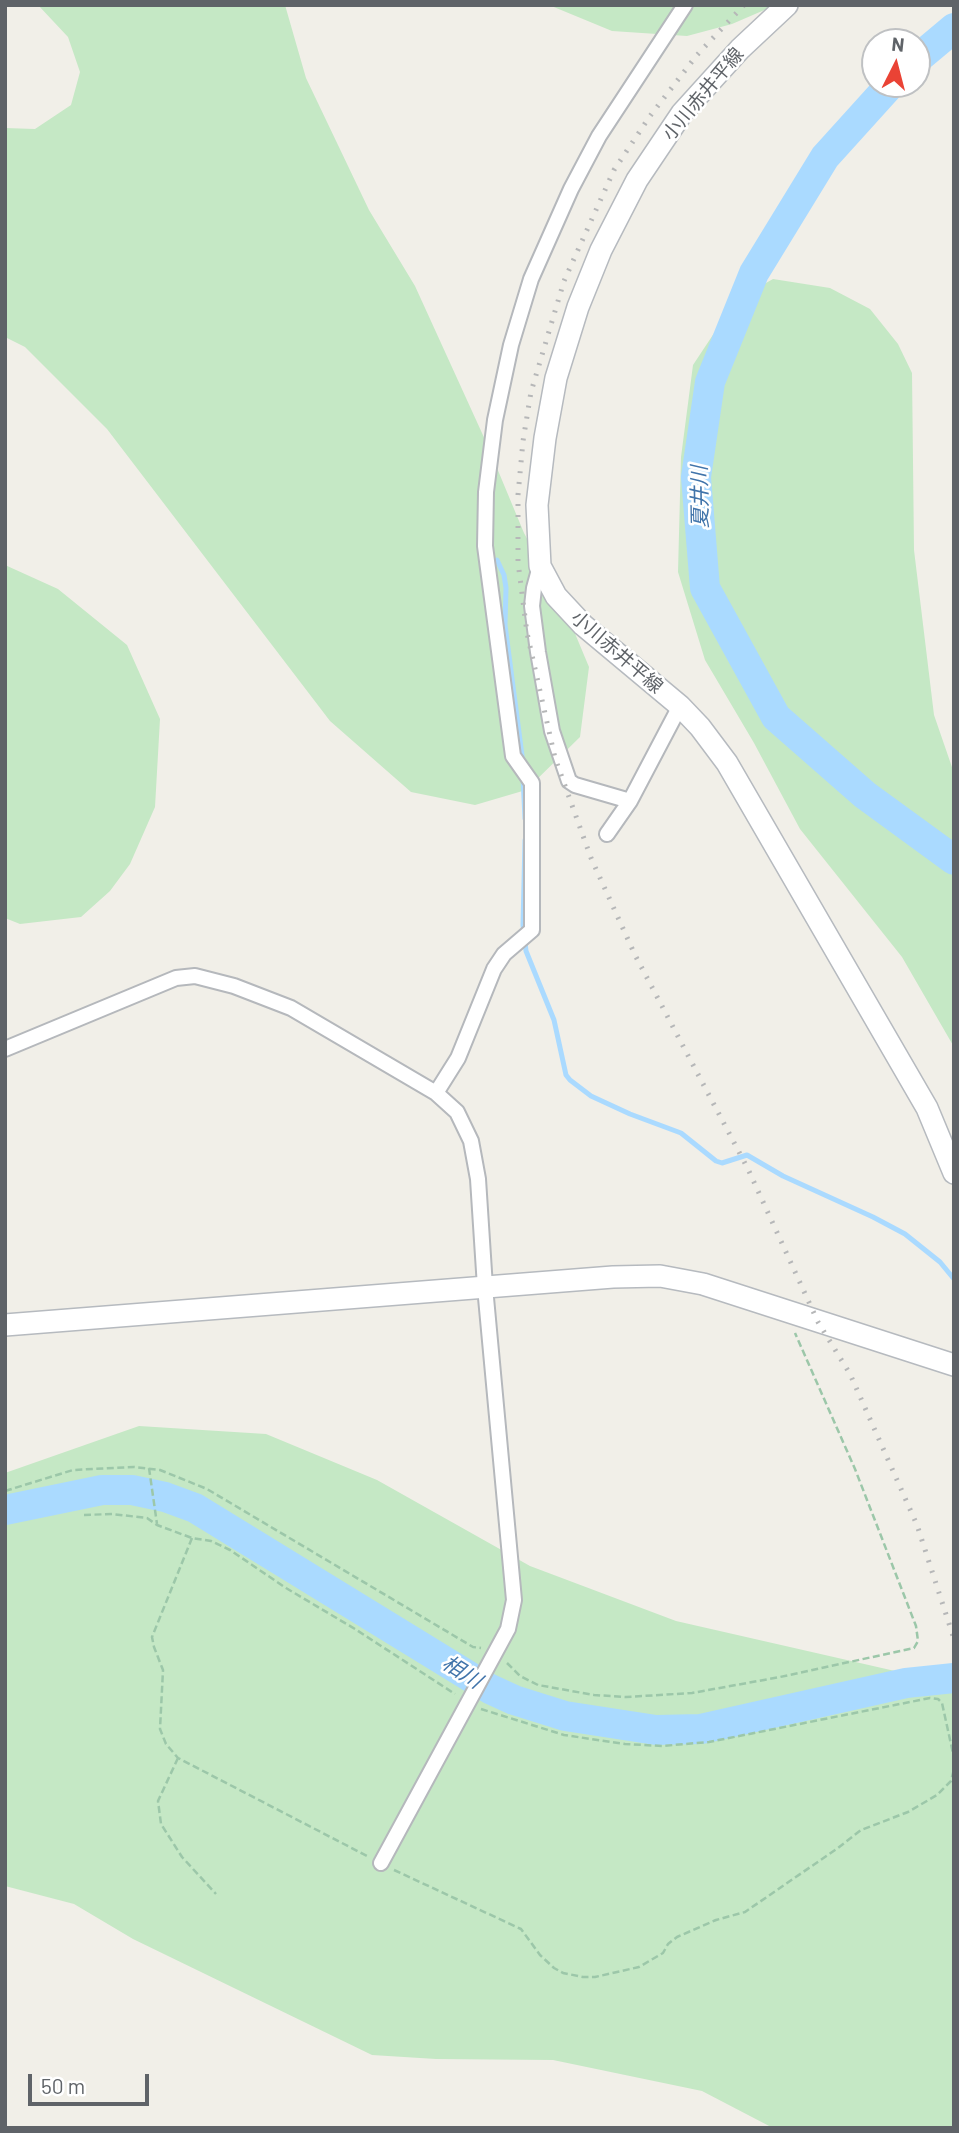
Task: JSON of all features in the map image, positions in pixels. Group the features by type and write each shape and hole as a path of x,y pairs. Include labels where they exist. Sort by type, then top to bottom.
{"main road":[{"name":"小川赤井平線","path":"787,5 740,49 682,113 637,180 601,250 578,307 556,377 537,505 540,566 556,596 583,625 680,706 727,763 928,1108 954,1173"},
{"path":"5,1325 613,1277 660,1276 703,1284 954,1365"}],"street":[{"path":"436,1093 458,1058 494,969 504,954 532,930 532,783 513,756 485,546 486,492 495,419 511,345 531,279 571,189 599,136 685,5"},
{"path":"540,566 532,606 538,652 552,731 569,781 575,786 630,801"},
{"path":"607,834 630,801 680,706"},
{"path":"5,1049 176,978 195,976 234,986 292,1008 436,1093 457,1112 471,1141 478,1179 485,1287 514,1600 508,1629 381,1863"}],"path":[{"path":"5,1491 73,1470 101,1467 150,1470 207,1489 520,1676 538,1685 594,1695 691,1693 914,1648 918,1642 916,1626 855,1469 785,1311"},
{"path":"150,1470 157,1525"},
{"path":"192,1538 152,1637 153,1647 163,1670 160,1729 166,1744 177,1758 381,1863 521,1929 540,1955 563,1973 583,1978 639,1967 663,1953 668,1944 677,1937 716,1920 744,1912 838,1848 861,1829 908,1812 937,1795 951,1781 954,1769"},
{"path":"943,1703 954,1758"},
{"path":"177,1758 158,1801 160,1824 182,1857 216,1894"}],"green space":[{"path":"38,5 285,5 306,78 369,210 415,286 524,533 566,612 589,667 580,737 526,790 475,805 411,792 330,721 107,429 25,347 5,337 5,128 35,129 71,105 80,72 68,37"},
{"path":"549,5 776,5 732,24 687,36 612,31"},
{"path":"773,279 830,288 870,309 898,344 912,373 914,550 934,715 954,773 954,1047 902,957 800,829 705,660 678,572 681,457 693,365 736,300"},
{"path":"5,565 58,589 127,645 160,719 155,807 130,864 110,891 81,917 20,924 5,918"},
{"path":"139,1426 266,1434 377,1480 530,1566 676,1621 930,1679 954,1676 954,2128 773,2128 702,2091 553,2060 436,2059 372,2055 133,1939 74,1904 5,1886 5,1473"}],"waterway":[{"name":"夏井川","path":"931,47 954,28"},
{"name":"夏井川","path":"878,98 825,157 754,273 710,382 696,477 705,588 776,717 865,795 954,860"},
{"path":"497,560 506,588 505,625 523,763"},
{"path":"523,777 525,819"},
{"path":"525,840 523,925 526,951 554,1020 566,1075 570,1080 591,1096 681,1133 716,1161 722,1163 747,1155 783,1176 873,1217 905,1234 940,1262 954,1279"},
{"name":"相川","path":"5,1510 102,1490 132,1490 165,1497 195,1508 490,1689 514,1700 565,1716 656,1730 701,1729 906,1683 954,1678"}],"railway":[{"path":"744,5 697,55 650,116 614,170 564,281 531,392 523,441 518,495 518,562 527,633 555,758 591,858 635,955 748,1169 818,1322 850,1374 917,1525 954,1639"}]}
